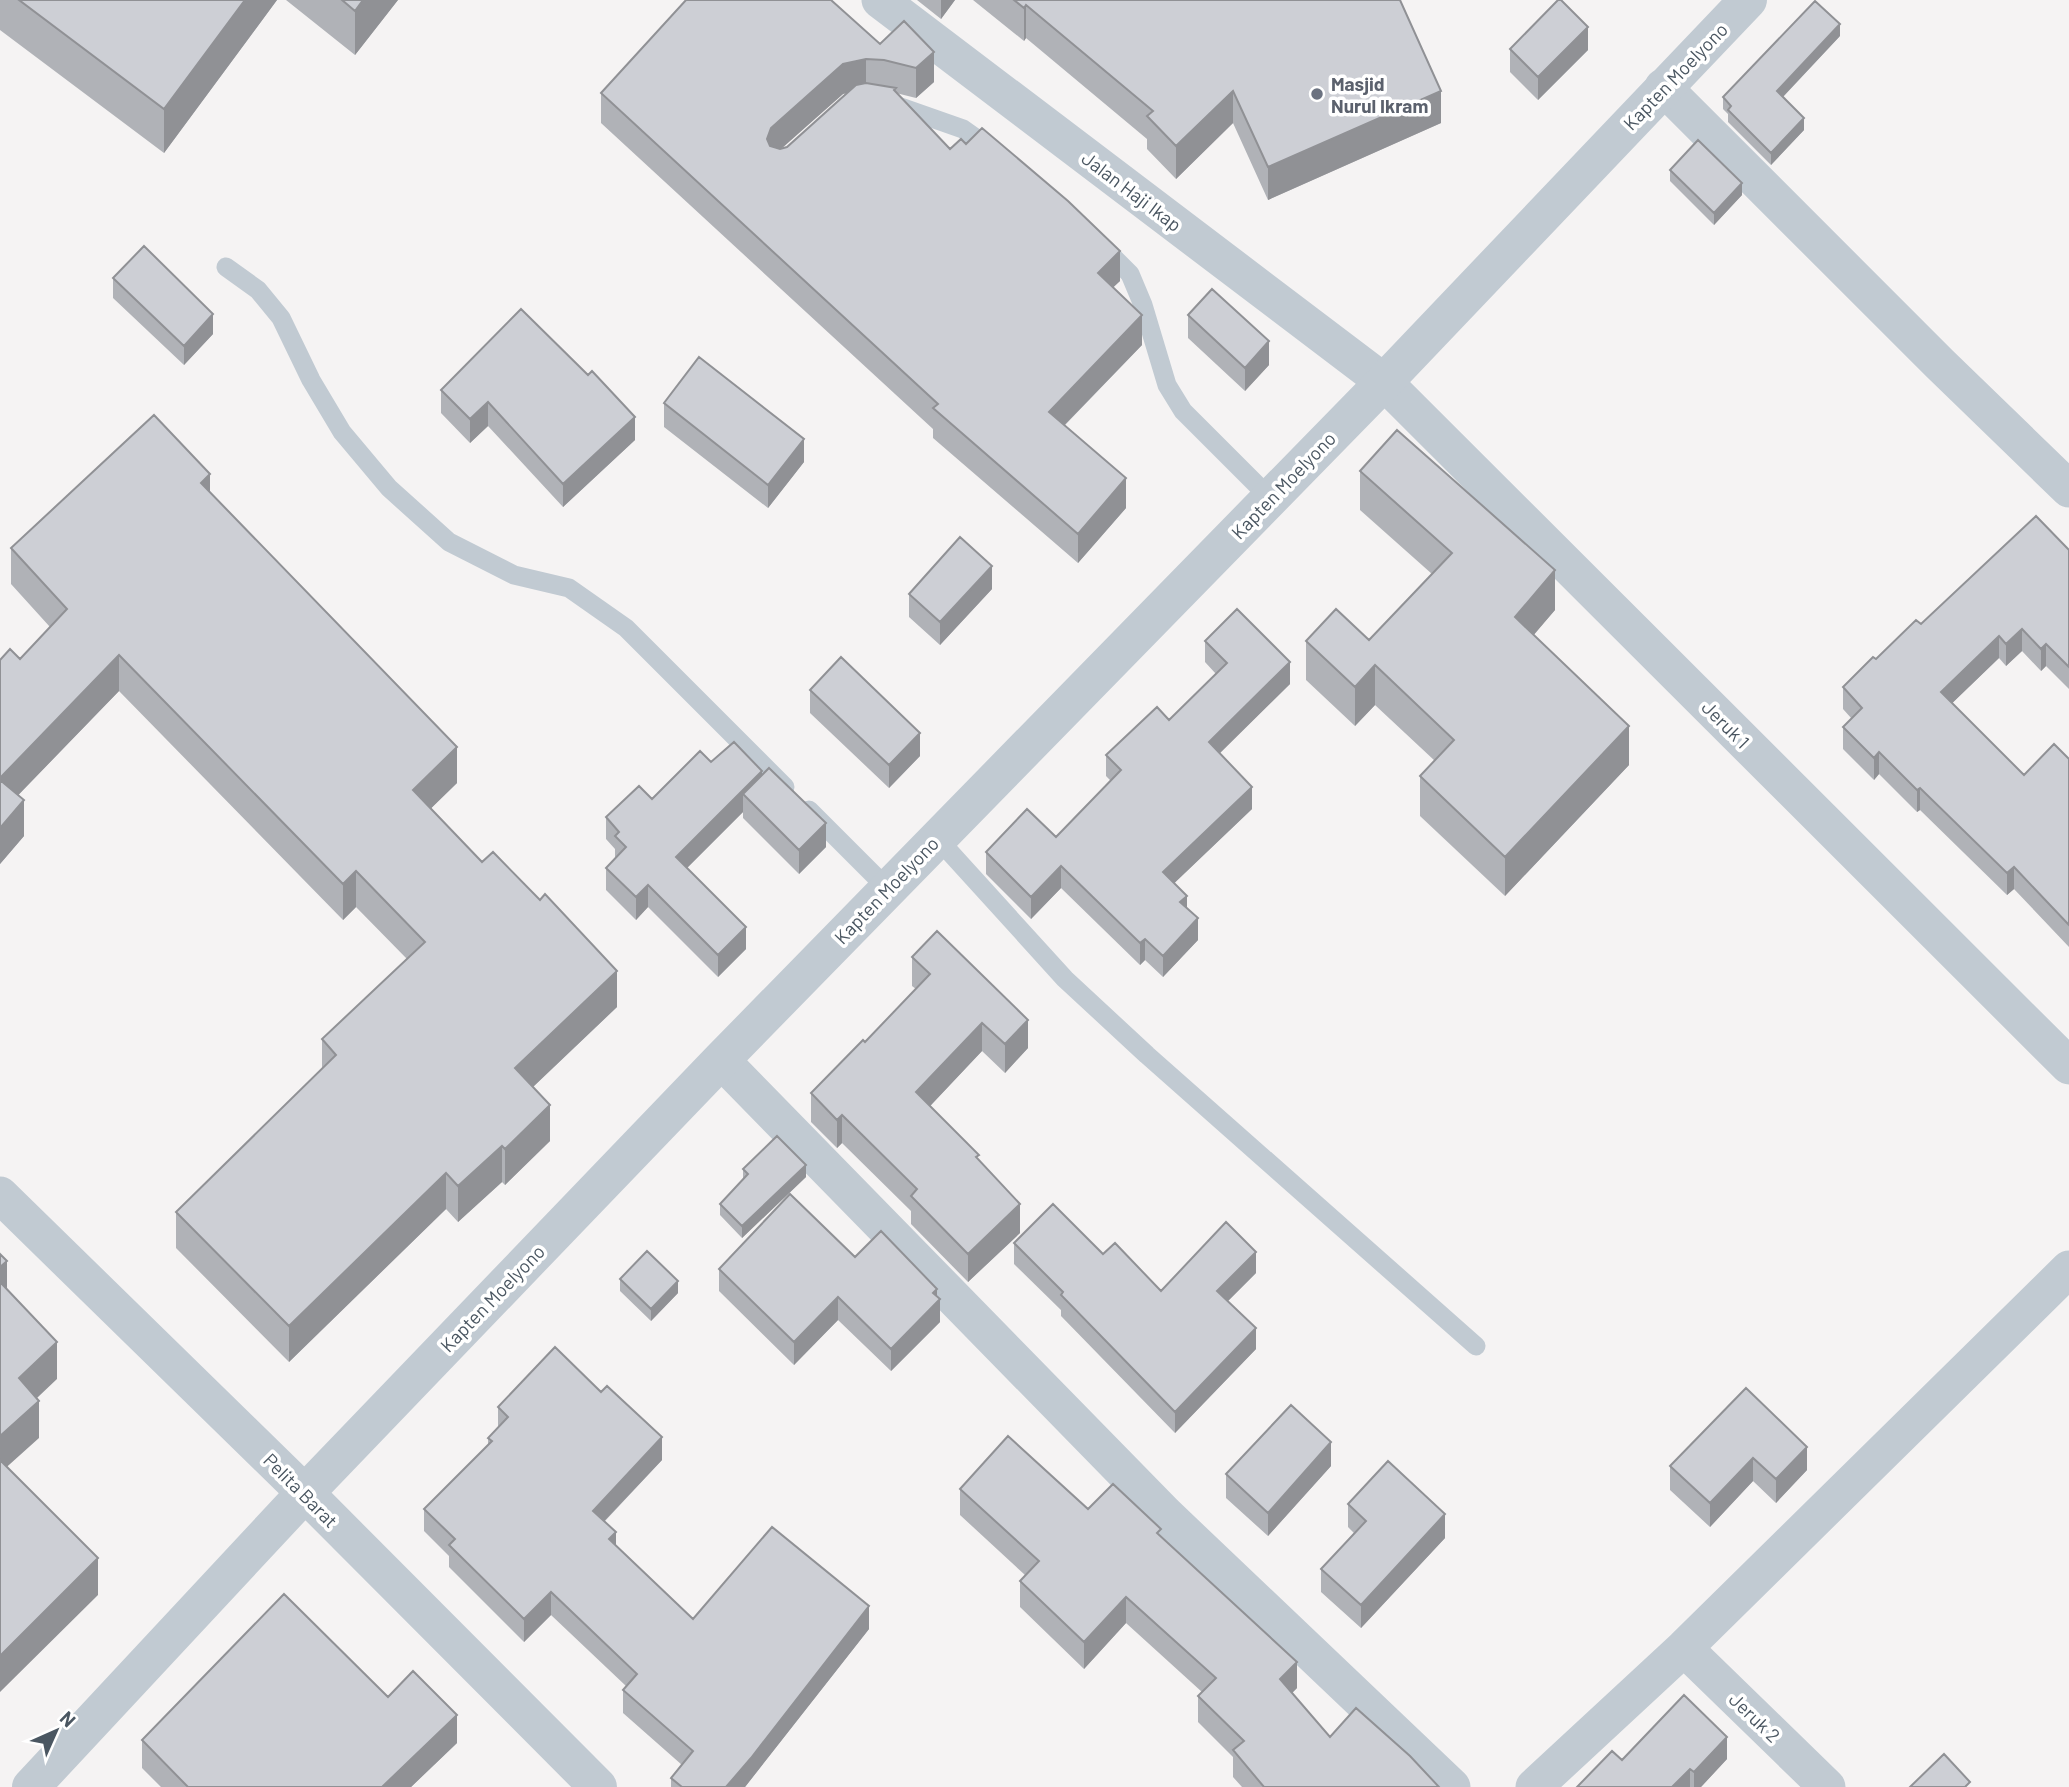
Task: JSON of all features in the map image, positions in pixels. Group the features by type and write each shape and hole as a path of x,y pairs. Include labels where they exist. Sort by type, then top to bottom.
{"street":[{"name":"Jalan Haji Ikap","path":"880,0 1384,382"},
{"name":"Kapten Moelyono","path":"31,1787 305,1493 721,1060 1384,382 1748,0"},
{"path":"1663,87 2069,489"},
{"name":"Jeruk 1","path":"1384,382 2069,1066"},
{"path":"721,1060 1165,1514 1452,1787"},
{"name":"Pelita Barat","path":"0,1195 305,1493 598,1787"},
{"path":"1534,1787 1684,1648 2069,1269"},
{"name":"Jeruk 2","path":"1684,1648 1827,1787"}],"lane":[{"path":"868,101 891,104 944,121 973,135 1003,159"},
{"path":"1084,229 1130,274 1143,305 1167,385 1183,411 1270,498"},
{"path":"226,267 258,290 281,318 311,380 342,432 390,488 449,541 514,575 569,588 625,628 888,889"},
{"path":"937,838 1065,979 1476,1346"}],"building":[{"path":"19,0 245,0 164,109"},
{"path":"342,0 363,0 355,11"},
{"path":"686,0 831,0 880,44 904,21 934,52 916,68 884,60 866,59 843,64 771,128 767,139 770,146 780,149 787,147 856,85 866,83 896,88 894,90 950,149 961,139 966,144 982,128 1068,201 1120,251 1098,273 1142,315 1049,412 1126,478 1078,534 933,408 938,404 601,93"},
{"path":"1014,0 1400,0 1441,91 1268,167 1233,91 1176,146 1147,116 1153,111 1026,5 1024,8"},
{"path":"1558,0 1588,27 1538,77 1510,49"},
{"path":"1815,1 1840,24 1777,91 1804,118 1771,153 1728,110 1731,106 1723,97"},
{"path":"1698,140 1742,183 1714,213 1670,170"},
{"path":"144,246 213,314 184,346 113,278"},
{"path":"1212,289 1269,341 1245,368 1188,315"},
{"path":"521,309 588,375 592,371 635,417 563,484 488,402 470,419 441,390"},
{"path":"699,357 804,439 768,485 664,403"},
{"path":"154,415 210,474 201,483 457,747 413,790 482,862 493,852 540,900 545,894 617,971 515,1068 550,1105 505,1149 502,1146 458,1186 446,1173 289,1326 176,1212 336,1055 322,1039 425,942 356,871 343,884 119,655 0,778 0,660 10,649 20,659 67,609 11,548"},
{"path":"1397,430 1555,570 1515,617 1629,726 1505,857 1420,776 1454,740 1375,665 1355,687 1306,641 1336,609 1369,640 1452,553 1360,471"},
{"path":"2036,516 2069,550 2069,667 2046,644 2041,649 2022,629 2006,644 1999,636 1941,692 2024,775 2054,744 2069,759 2069,925 2014,867 2007,873 1920,788 1917,790 1879,752 1874,758 1843,727 1862,708 1843,687 1916,620 1921,624"},
{"path":"960,537 992,566 940,622 909,594"},
{"path":"1237,609 1290,662 1209,742 1252,787 1163,872 1187,896 1180,902 1198,918 1163,956 1145,939 1140,943 1061,866 1031,897 986,852 1027,809 1056,837 1121,770 1106,755 1157,707 1169,720 1227,663 1205,641"},
{"path":"841,657 920,733 889,765 810,690"},
{"path":"734,742 762,771 676,857 746,927 718,955 648,885 636,897 606,868 626,847 615,836 619,832 606,817 639,786 652,799 700,751 711,762"},
{"path":"769,768 826,823 799,850 743,794"},
{"path":"0,780 24,800 0,828"},
{"path":"937,931 1028,1020 1005,1044 982,1023 916,1092 979,1155 976,1157 1020,1204 968,1254 911,1196 917,1189 842,1115 837,1120 811,1093 863,1040 865,1042 930,974 912,957"},
{"path":"777,1136 806,1165 742,1226 720,1204 748,1174 743,1169"},
{"path":"790,1194 855,1257 881,1231 937,1289 933,1293 940,1299 891,1349 838,1297 794,1342 719,1269"},
{"path":"1053,1204 1103,1254 1115,1243 1161,1291 1226,1222 1256,1252 1217,1291 1256,1328 1175,1412 1014,1243"},
{"path":"647,1251 678,1281 651,1309 620,1279"},
{"path":"0,1254 7,1261 0,1267"},
{"path":"0,1282 57,1342 19,1378 39,1401 0,1436"},
{"path":"555,1347 601,1392 607,1386 662,1437 593,1511 616,1532 609,1539 693,1619 772,1527 869,1606 726,1787 682,1787 671,1778 693,1751 623,1690 637,1674 551,1592 524,1619 449,1545 455,1539 424,1509 492,1441 488,1438 508,1417 498,1407"},
{"path":"1746,1388 1807,1447 1776,1479 1753,1458 1710,1503 1670,1466"},
{"path":"1291,1405 1331,1442 1268,1513 1226,1474"},
{"path":"1008,1436 1088,1509 1113,1484 1161,1529 1157,1533 1297,1662 1280,1679 1330,1737 1356,1708 1410,1756 1439,1787 1264,1787 1233,1750 1244,1741 1198,1696 1216,1678 1126,1597 1084,1642 1020,1581 1039,1561 960,1489"},
{"path":"0,1460 98,1558 0,1656"},
{"path":"1388,1461 1445,1514 1361,1605 1321,1569 1366,1521 1348,1504"},
{"path":"284,1594 388,1697 413,1671 457,1715 382,1787 188,1787 142,1740"},
{"path":"1684,1695 1727,1737 1694,1772 1690,1769 1672,1787 1577,1787 1612,1751 1622,1760"},
{"path":"1944,1754 1970,1782 1965,1787 1910,1787"}],"place":[{"name":"Masjid Nurul Ikram","path":"1317,94"}]}
